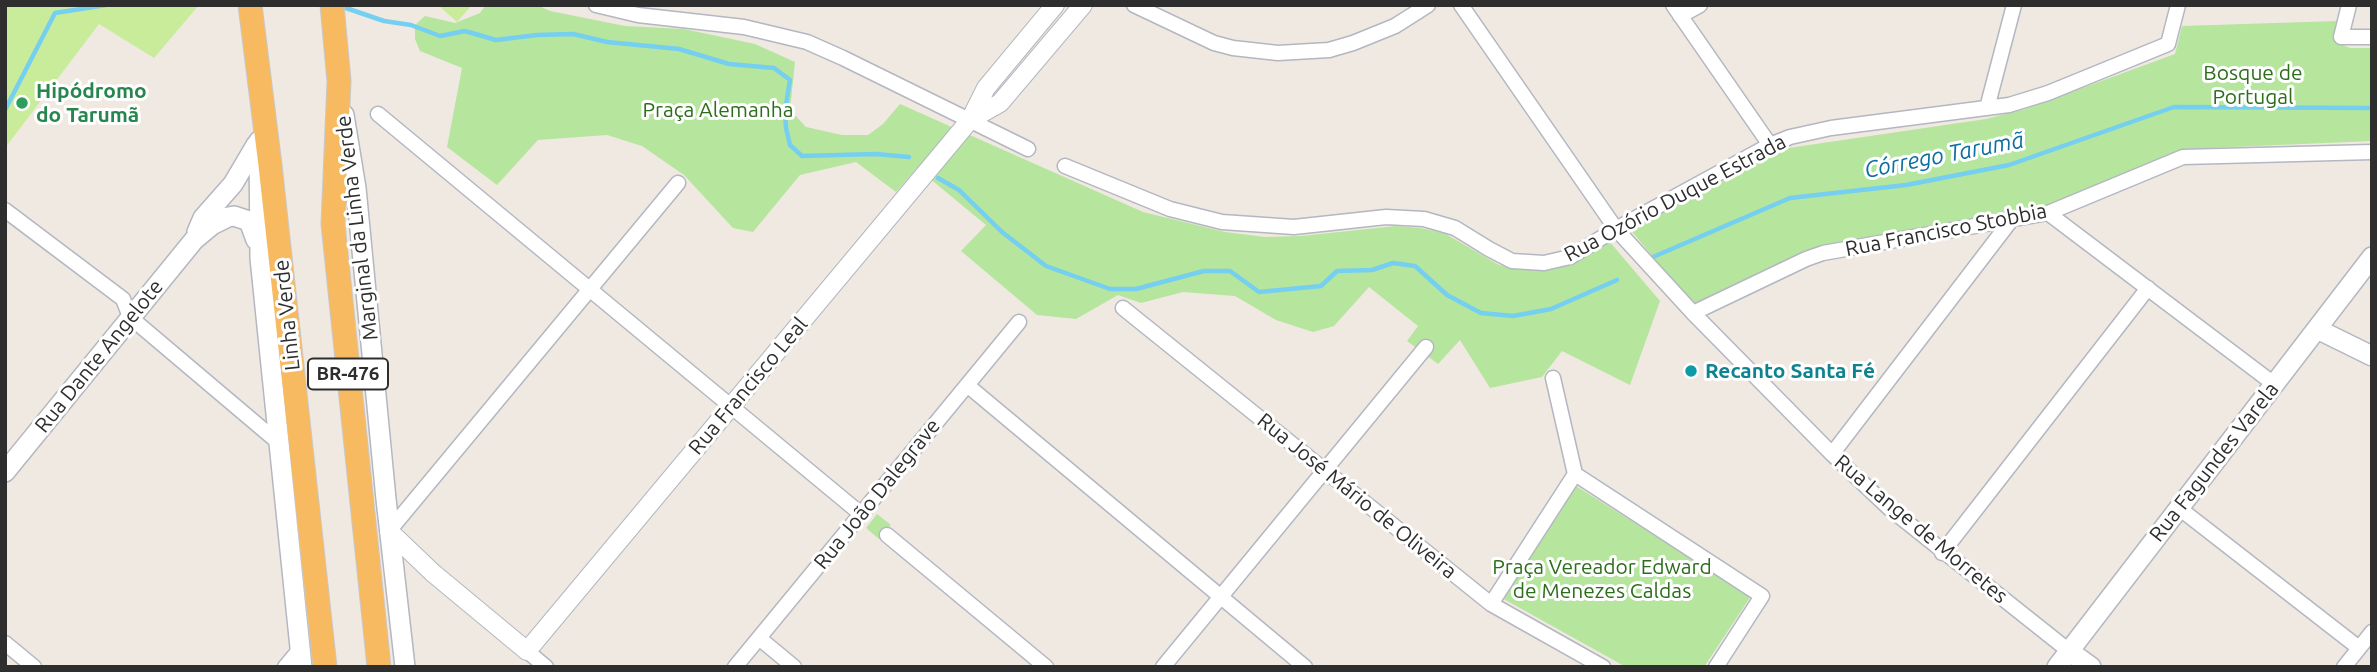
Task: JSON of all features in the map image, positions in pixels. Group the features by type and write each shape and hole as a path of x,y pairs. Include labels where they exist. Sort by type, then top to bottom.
{"highway":[{"name":"Linha Verde","path":"250,5 325,667"},
{"name":"BR-476","path":"332,5 339,81 333,224 379,667"}],"main road":[{"name":"Marginal da Linha Verde","path":"339,81 356,188 405,667"},
{"path":"259,91 260,258 301,658"},
{"name":"Rua Dante Angelote","path":"194,240 203,218 233,184 259,139"},
{"name":"Rua Dante Angelote","path":"5,472 194,240 220,220 228,216 239,216 249,221 254,231 260,258"},
{"name":"Rua Fagundes Varela","path":"2063,659 2372,257"},
{"path":"2317,329 2372,356"},
{"name":"Rua Lange de Morretes","path":"2063,659 2091,667"}],"street":[{"path":"596,5 638,15 744,27 794,38 843,58 1028,149"},
{"path":"970,120 986,88 1055,5"},
{"path":"970,120 1000,103 1083,5"},
{"path":"1134,5 1214,43 1278,54 1329,50 1353,43 1395,26 1428,5"},
{"name":"Rua Lange de Morretes","path":"1461,5 1616,229 1693,313 1889,508 2063,659"},
{"path":"1700,5 1676,11 1770,145"},
{"path":"1987,108 2014,5"},
{"name":"Rua Ozório Duque Estrada","path":"1065,166 1148,201 1194,216 1248,226 1294,228 1386,218 1424,219 1455,228 1500,256 1529,264 1544,263 1570,257 1770,145 1808,132 1987,108 2029,99 2168,44 2178,5"},
{"path":"2349,5 2341,37 2372,37"},
{"path":"378,114 861,514"},
{"name":"Rua Francisco Leal","path":"527,651 970,120"},
{"name":"Rua Francisco Stobbia","path":"1693,313 1823,253 2048,213 2183,157 2372,152"},
{"path":"546,667 433,573 389,531 678,183"},
{"path":"5,210 123,299 130,317 279,443"},
{"path":"2048,213 2274,384"},
{"path":"1832,454 2012,219"},
{"path":"1942,553 2148,288"},
{"name":"Rua José Mário de Oliveira","path":"1123,308 1491,604 1593,664"},
{"name":"Rua João Dalegrave","path":"735,667 1019,322"},
{"path":"1163,667 1426,347"},
{"path":"1553,378 1574,474 1762,596 1716,667"},
{"path":"967,385 1305,667"},
{"path":"1491,604 1574,474"},
{"path":"386,499 405,502 415,500"},
{"path":"2179,508 2359,648"},
{"path":"887,535 1046,667"},
{"path":"395,576 411,569 433,573"},
{"path":"2344,667 2372,632"},
{"path":"759,638 794,667"},
{"path":"5,643 34,667"},
{"path":"285,667 301,658"}],"green space":[{"name":"Hipódromo do Tarumã","path":"5,5 199,5 154,58 99,24 5,148"},
{"path":"438,5 472,5 457,22"},
{"name":"Praça Alemanha","path":"486,5 537,5 550,11 625,26 684,29 755,44 795,62 790,110 806,127 842,135 868,135 883,124 900,104 1143,212 1225,232 1265,237 1396,226 1420,228 1444,233 1499,265 1522,270 1555,267 1579,260 1609,241 1660,301 1630,385 1562,351 1542,377 1490,388 1460,340 1438,364 1407,341 1418,326 1369,287 1334,326 1313,332 1276,320 1235,296 1183,292 1141,303 1118,295 1076,319 1037,315 961,251 986,225 917,168 896,192 856,162 800,175 753,232 733,228 684,175 642,146 607,135 538,140 497,185 447,147 462,68 420,51 415,39 415,25 425,16 455,23 480,13"},
{"name":"Bosque de Portugal","path":"2337,21 2335,33 2340,44 2350,48 2372,48 2372,141 2185,149 2040,208 1812,249 1693,305 1629,228 1775,150 1986,119 2025,109 2175,54 2182,26"},
{"name":"Praça Vereador Edward de Menezes Caldas","path":"1576,486 1751,596 1704,667 1626,667 1502,598"},
{"path":"877,514 891,525 879,539 866,528"}],"waterway":[{"name":"Córrego Tarumã","path":"5,110 55,13 106,5"},
{"name":"Córrego Tarumã","path":"346,8 384,21 411,25 440,36 465,31 496,40 573,34 607,42 679,49 729,64 774,68 790,80 785,111 786,128 790,145 802,156 876,154 909,157"},
{"name":"Córrego Tarumã","path":"1653,257 1790,198 1906,185 2009,165 2174,107 2372,108"},
{"name":"Córrego Tarumã","path":"938,178 959,190 1002,232 1046,266 1110,289 1136,289 1204,271 1230,271 1259,292 1321,286 1337,271 1372,270 1393,263 1415,266 1447,295 1481,313 1513,316 1551,309 1617,280"}],"place":[{"name":"Hipódromo do Tarumã","path":"22,103"},
{"name":"Recanto Santa Fé","path":"1691,371"}]}
